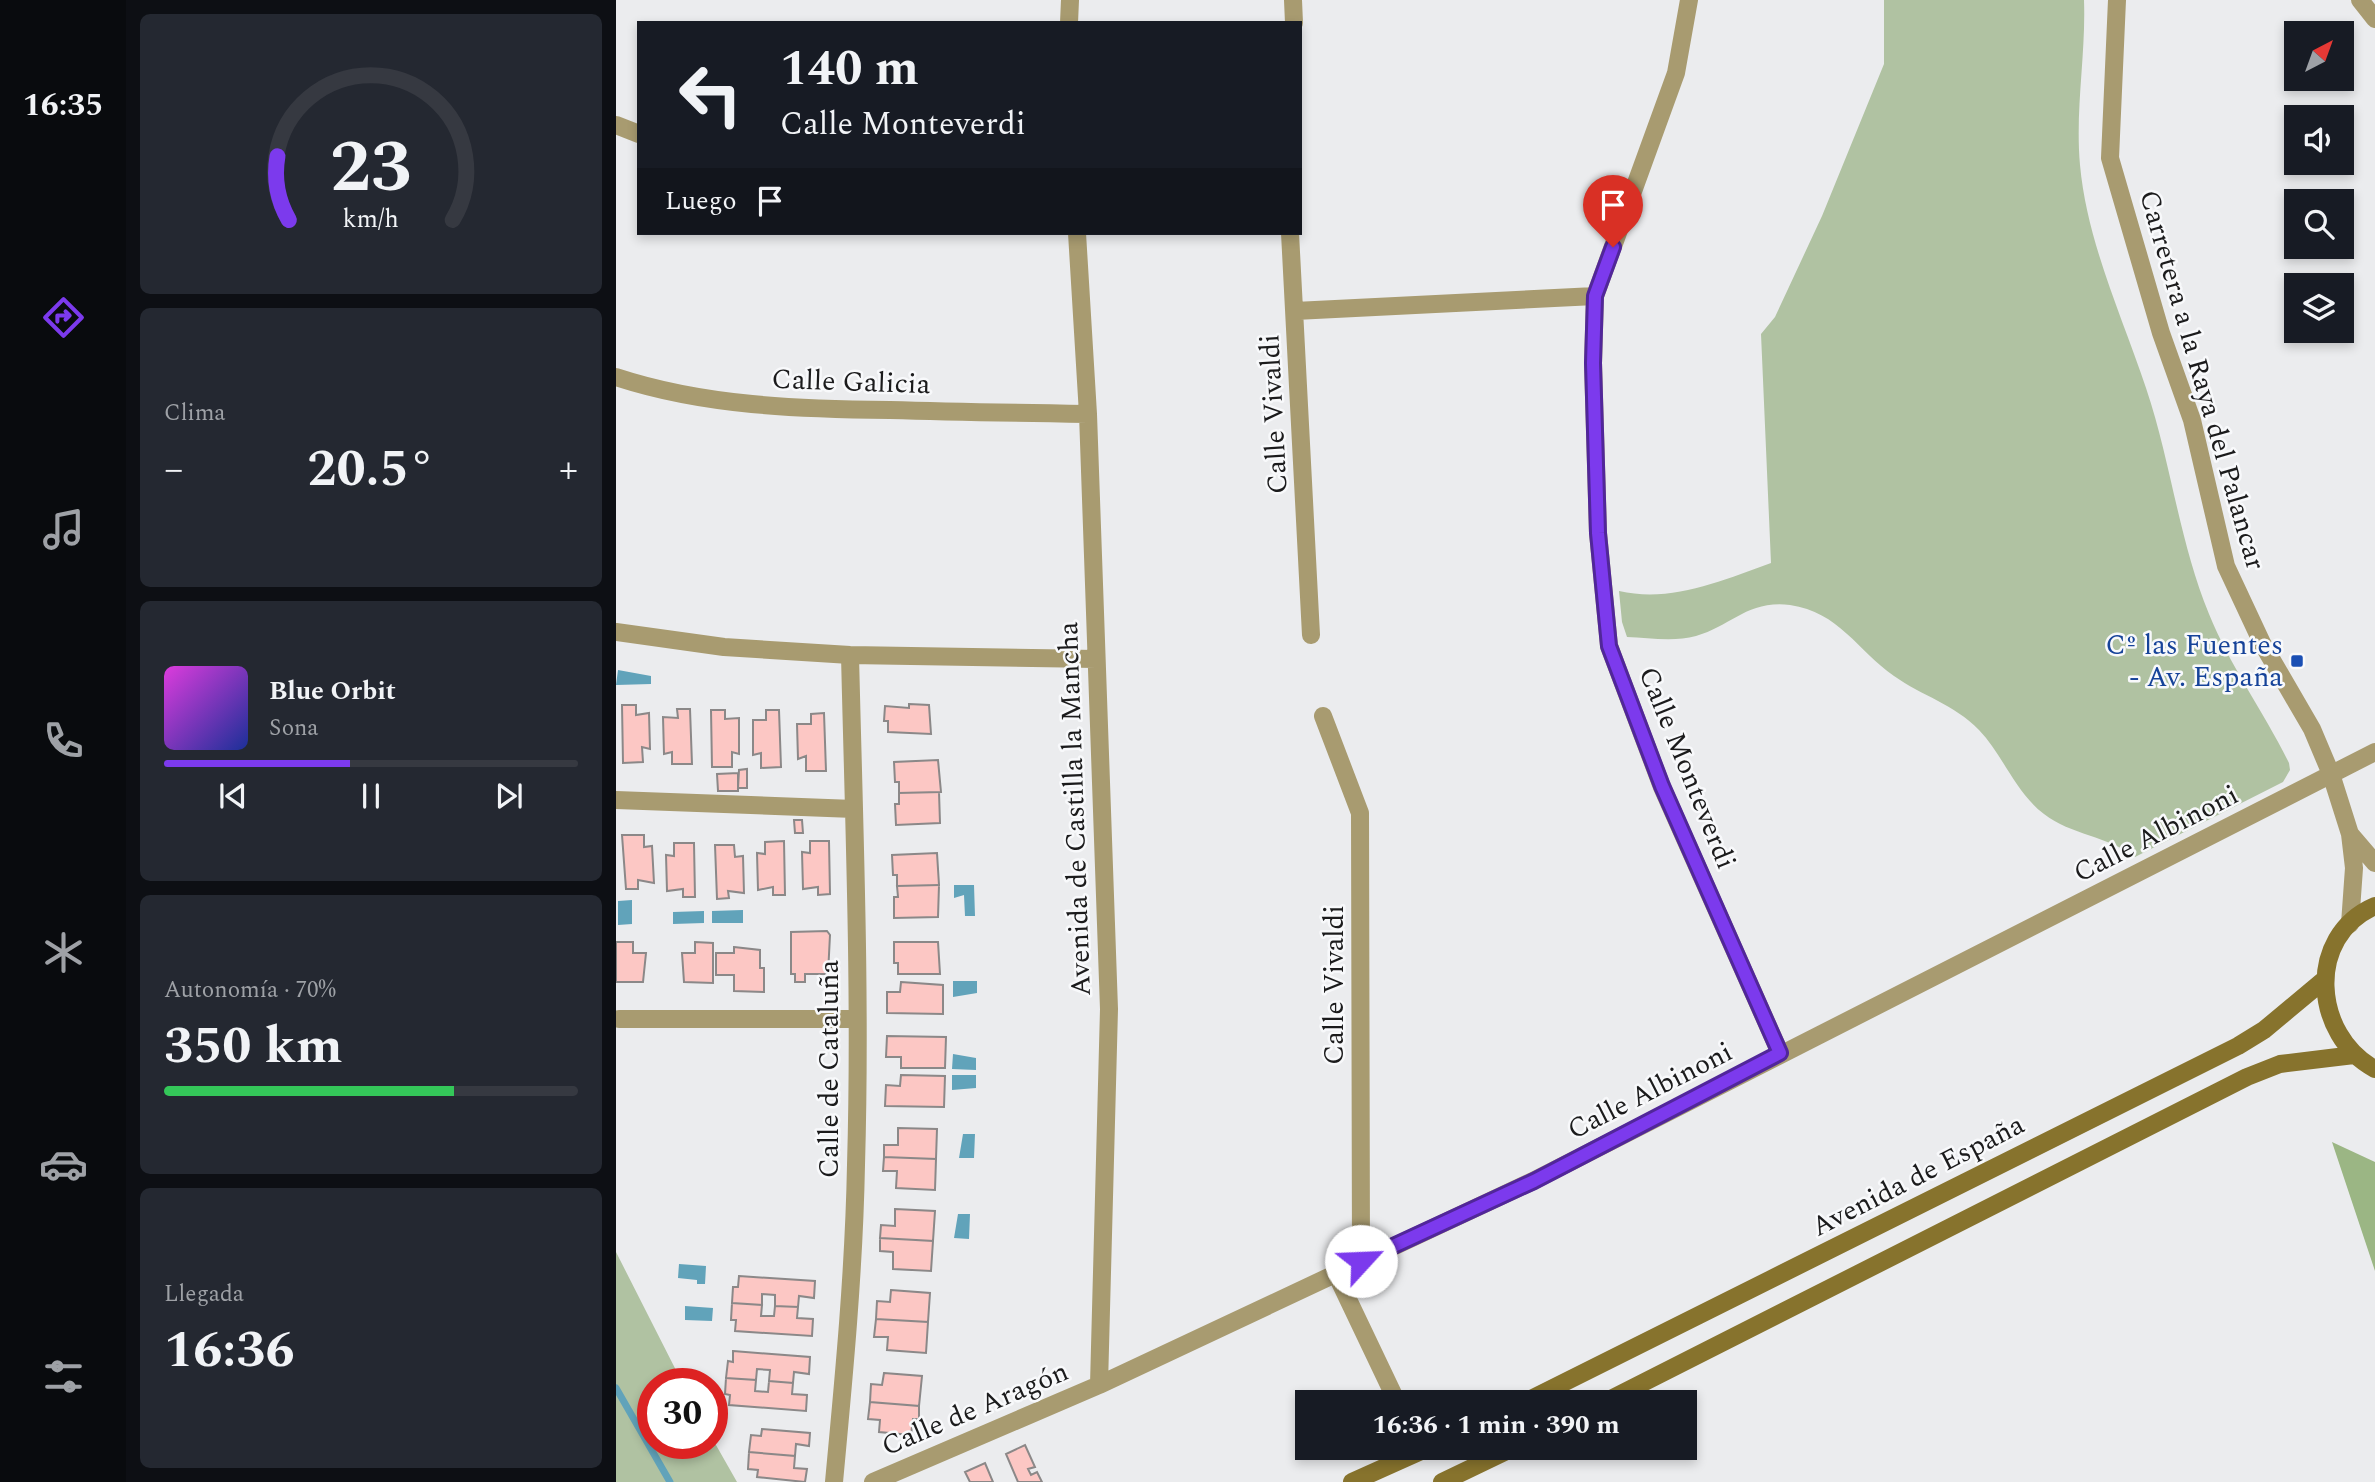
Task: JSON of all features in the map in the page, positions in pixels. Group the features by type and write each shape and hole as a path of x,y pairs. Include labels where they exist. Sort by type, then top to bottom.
{"main road":[{"path":"2375,906 2350,924 2337,940 2324,980 2330,1021 2354,1055 2375,1069"},
{"name":"Avenida de España","path":"1549,1390 2238,1046 2264,1030 2324,980"},
{"path":"1629,1390 2247,1077 2280,1064 2354,1055"},
{"path":"1352,1482 1401,1460"},
{"path":"1441,1482 1488,1460"}],"street":[{"path":"1069,21 1070,0"},
{"path":"1293,0 1294,21"},
{"name":"Calle Monteverdi","path":"1689,0 1676,74 1595,296 1598,533 1609,646 1662,786 1780,1053"},
{"name":"Carretera a la Raya del Palancar","path":"2117,0 2110,158 2161,333 2192,420 2226,566 2262,643 2312,730 2331,774 2350,834 2354,867 2350,924"},
{"path":"2360,0 2375,19"},
{"path":"616,125 637,133"},
{"name":"Avenida de Castilla la Mancha","path":"1077,235 1088,414 1109,1009 1099,1385"},
{"name":"Calle Vivaldi","path":"1290,235 1311,635"},
{"path":"1295,311 1595,296"},
{"name":"Calle Galicia","path":"616,377 642,386 741,404 828,409 1088,414"},
{"path":"616,632 724,647 850,655 1096,659"},
{"name":"Calle de Cataluña","path":"834,1482 846,1352 856,1166 857,1019 850,655"},
{"name":"Calle Vivaldi","path":"1323,716 1360,813 1361,1261"},
{"name":"Calle Albinoni","path":"1099,1385 1534,1181 1780,1053 2375,752"},
{"path":"616,800 662,804 854,809"},
{"name":"Carretera a la Raya del Palancar","path":"2350,834 2375,863"},
{"path":"619,1019 857,1019"},
{"path":"1336,1274 1391,1390"},
{"name":"Calle de Aragón","path":"873,1482 1099,1385"}],"green space":[{"path":"1884,0 2084,0 2079,144 2090,222 2155,416 2182,530 2209,614 2237,671 2289,763 2290,770 2283,782 2135,857 2113,844 2066,827 2044,814 2025,795 1987,740 1969,721 1894,676 1822,615 1790,605 1762,606 1709,632 1671,639 1627,637 1622,622 1619,591 1638,594 1677,592 1715,583 1771,563 1761,334 1775,317 1822,216 1884,64"},
{"path":"2332,1142 2375,1162 2375,1271"},
{"path":"616,1252 675,1368 637,1368 637,1459 724,1459 737,1482 616,1482"}],"water":[{"path":"618,670 651,676 651,684 616,685"},
{"path":"954,885 974,885 975,916 965,916 964,895 954,898"},
{"path":"632,900 632,924 618,925 618,901"},
{"path":"743,910 743,923 712,923 712,911"},
{"path":"704,911 704,923 673,924 673,912"},
{"path":"953,981 977,981 977,993 953,997"},
{"path":"953,1054 976,1058 976,1070 952,1069"},
{"path":"952,1075 976,1075 976,1088 952,1090"},
{"path":"963,1134 975,1134 974,1158 959,1158"},
{"path":"958,1214 970,1214 969,1239 954,1238"},
{"path":"679,1264 706,1266 705,1284 697,1284 697,1280 678,1278"},
{"path":"685,1306 713,1308 712,1321 685,1320"}],"building":[{"path":"909,704 929,705 931,734 888,732 888,721 884,721 885,706 909,708"},
{"path":"622,705 636,705 636,715 649,713 650,749 642,747 643,762 623,763"},
{"path":"677,709 690,709 692,764 672,764 672,752 664,754 663,717 678,718"},
{"path":"711,710 725,710 725,719 739,718 739,754 732,752 732,767 712,767"},
{"path":"766,710 779,710 781,767 761,768 761,753 753,755 753,720 766,720"},
{"path":"824,713 826,771 806,771 806,756 798,759 797,724 811,724 811,714"},
{"path":"938,760 941,792 899,793 899,782 895,782 894,762"},
{"path":"747,769 747,788 738,788 739,770"},
{"path":"738,773 738,791 718,791 717,774"},
{"path":"939,792 940,823 896,825 895,804 899,804 899,793"},
{"path":"794,820 802,820 803,833 795,833"},
{"path":"622,835 644,835 644,847 652,846 654,883 638,880 638,889 626,889"},
{"path":"784,841 785,895 773,895 773,887 758,890 757,853 765,854 765,842"},
{"path":"810,841 829,841 830,894 818,895 818,887 803,889 802,852 810,853"},
{"path":"674,843 694,843 695,897 683,897 683,889 667,891 666,855 674,856"},
{"path":"715,845 734,845 735,857 743,856 744,893 728,891 729,898 717,899"},
{"path":"937,853 939,885 897,886 897,875 893,875 892,855"},
{"path":"939,885 938,917 894,918 897,886"},
{"path":"827,931 830,935 828,974 805,974 805,982 795,982 795,974 791,974 791,932"},
{"path":"616,942 633,942 633,953 646,953 643,982 616,982"},
{"path":"695,942 713,943 713,983 684,982 682,953 695,953"},
{"path":"894,942 938,942 940,974 898,974 898,963 894,963"},
{"path":"734,947 760,950 760,968 764,968 764,992 734,991 734,975 716,975 716,953 734,953"},
{"path":"901,982 943,985 943,1014 887,1013 887,992 900,992"},
{"path":"887,1036 946,1037 945,1068 901,1068 901,1057 886,1057"},
{"path":"901,1075 945,1076 944,1107 885,1106 886,1085 900,1086"},
{"path":"898,1128 937,1129 936,1159 884,1157 884,1145 898,1145"},
{"path":"884,1157 936,1159 935,1190 896,1188 897,1171 883,1171"},
{"path":"895,1209 935,1211 933,1241 880,1238 881,1225 895,1226"},
{"path":"880,1238 933,1241 931,1271 893,1269 893,1252 880,1251"},
{"path":"739,1276 815,1281 814,1298 799,1296 798,1307 775,1306 775,1295 762,1294 762,1305 732,1303 733,1287 738,1287"},
{"path":"891,1290 930,1293 928,1322 876,1319 877,1301 890,1302"},
{"path":"732,1303 762,1305 761,1316 774,1316 775,1306 798,1307 797,1318 813,1319 812,1336 735,1331 736,1320 731,1320"},
{"path":"876,1319 928,1322 926,1353 887,1350 888,1337 874,1337"},
{"path":"733,1351 810,1357 809,1374 794,1372 793,1383 769,1381 770,1370 757,1369 756,1380 728,1378 728,1361 733,1362"},
{"path":"884,1373 922,1376 919,1406 870,1402 871,1384 882,1385"},
{"path":"728,1378 756,1380 755,1391 768,1392 769,1381 793,1383 792,1394 807,1395 806,1411 729,1405"},
{"path":"870,1402 919,1406 919,1419 913,1419 911,1435 879,1432 880,1420 868,1419"},
{"path":"762,1429 810,1433 809,1446 796,1444 795,1456 749,1452 751,1435 761,1436"},
{"path":"1025,1445 1035,1467 1028,1469 1031,1475 1037,1472 1042,1482 1018,1482 1006,1454"},
{"path":"749,1452 795,1456 794,1468 807,1469 805,1482 757,1477 758,1470 748,1469"},
{"path":"985,1463 993,1482 970,1482 965,1472"}],"waterway":[{"path":"616,1388 670,1482"}],"place":[{"name":"Cº las Fuentes - Av. España","path":"2297,661"}],"route":[{"path":"1361,1261 1534,1181 1780,1053 1662,786 1609,646 1598,533 1593,363 1595,296 1613,247"}]}
